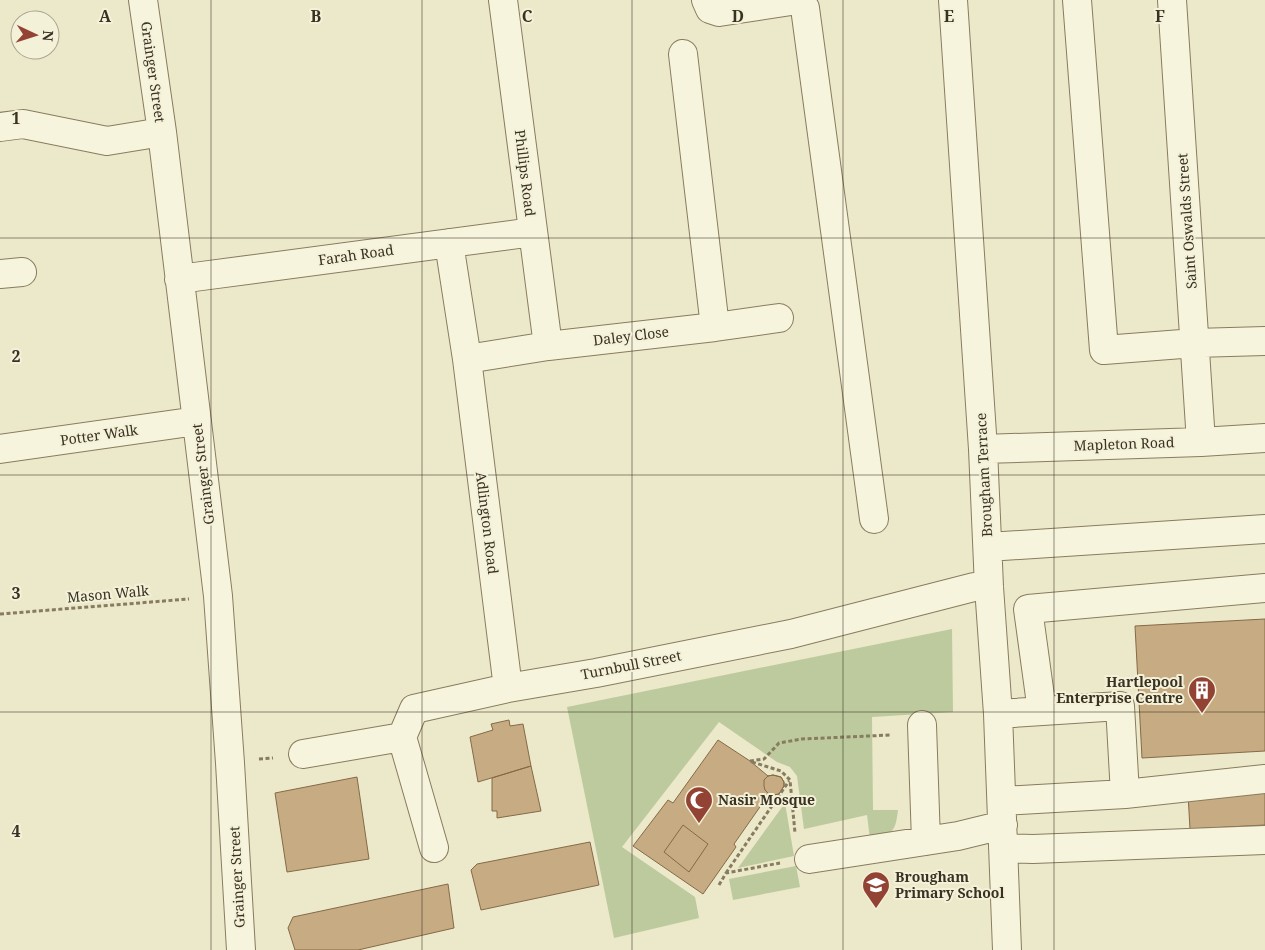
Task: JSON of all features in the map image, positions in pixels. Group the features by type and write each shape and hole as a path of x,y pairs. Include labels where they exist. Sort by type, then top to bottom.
{"street":[{"name":"Grainger Street","path":"143,0 162,132 218,596 241,950"},
{"name":"Phillips Road","path":"503,0 548,346"},
{"name":"Brougham Terrace","path":"953,0 983,449 998,714 1007,950"},
{"path":"1077,0 1104,350 1195,343 1265,341"},
{"name":"Saint Oswalds Street","path":"1172,0 1202,442"},
{"path":"712,6 798,1 805,8 874,519"},
{"path":"682,54 715,327"},
{"path":"0,128 23,124 107,140 162,132"},
{"name":"Farah Road","path":"180,279 533,232"},
{"name":"Adlington Road","path":"449,243 467,359 508,688"},
{"name":"Daley Close","path":"548,346 779,318"},
{"path":"467,359 548,346"},
{"name":"Potter Walk","path":"0,449 197,421"},
{"name":"Mapleton Road","path":"983,449 1202,442 1265,438"},
{"path":"988,547 1265,529"},
{"name":"Turnbull Street","path":"402,737 414,709 508,688 791,634 974,587"},
{"path":"1042,711 1028,609 1265,588"},
{"path":"998,714 1120,706 1125,794"},
{"path":"922,730 926,841"},
{"path":"303,754 402,737 434,848"},
{"path":"803,859 958,836 1125,794 1265,779"},
{"path":"1002,825 1033,849 1265,840"}],"path":[{"name":"Mason Walk","path":"0,614 218,596"},
{"path":"726,873 803,859 792,816 790,780 781,771 750,761 764,760 779,743 802,739 922,730"},
{"path":"230,763 303,754"},
{"path":"719,885 790,780"}],"green space":[{"path":"952,629 953,712 872,717 873,810 898,810 896,824 892,831 870,839 867,815 804,829 797,776 790,767 777,762 719,722 622,847 695,897 699,918 614,938 567,707"},
{"path":"785,803 794,856 738,868"},
{"path":"796,866 800,887 733,900 729,879"}],"building":[{"name":"Hartlepool Enterprise Centre","path":"1265,619 1265,751 1142,758 1135,626"},
{"path":"509,720 510,726 523,724 531,766 478,782 470,737 493,730 491,724"},
{"name":"Nasir Mosque","path":"718,740 750,761 768,776 781,777 784,786 779,794 769,794 734,844 736,847 703,894 633,846 668,800 673,803"},
{"path":"531,766 541,811 497,818 497,811 492,811 492,778"},
{"path":"768,776 781,777 784,782 784,786 779,794 774,795 769,794 764,786 764,780"},
{"path":"357,777 369,859 287,872 275,793"},
{"path":"1265,789 1265,825 1190,829 1188,794"},
{"path":"683,825 708,844 689,872 664,852"},
{"path":"590,842 599,885 481,910 471,870 477,864"},
{"path":"448,884 454,928 358,950 295,950 288,928 293,917"}],"place":[{"name":"Hartlepool Enterprise Centre","path":"1202,714"},
{"name":"Nasir Mosque","path":"699,824"},
{"name":"Brougham Primary School","path":"876,909"}]}
